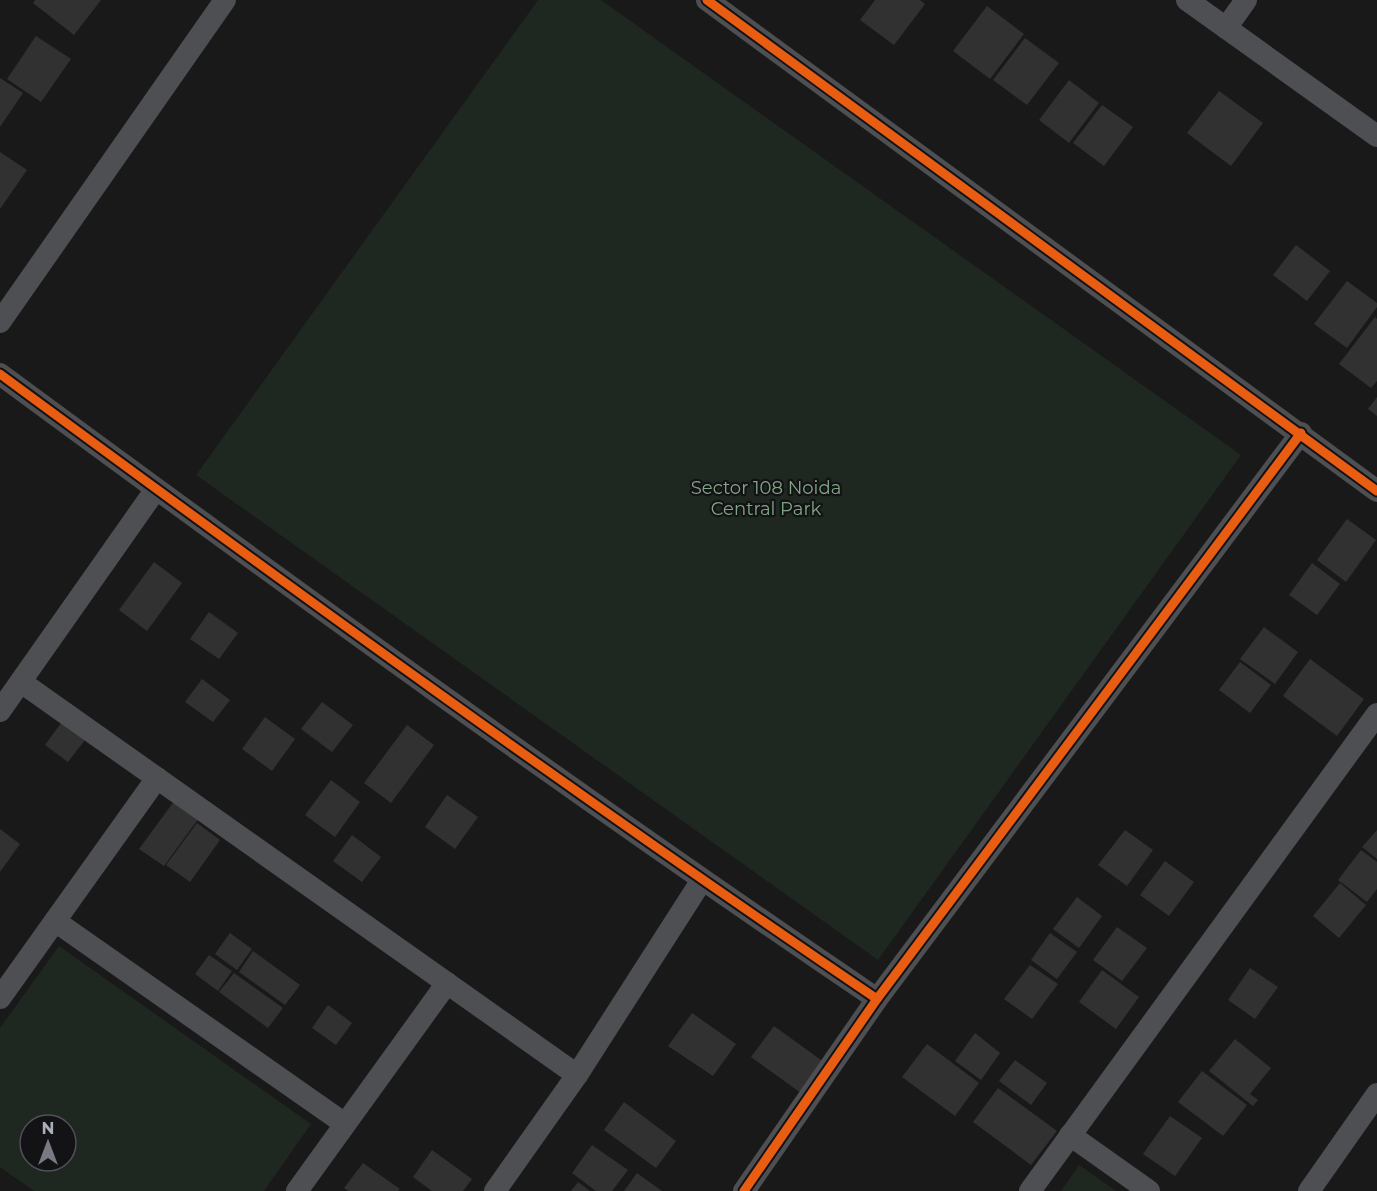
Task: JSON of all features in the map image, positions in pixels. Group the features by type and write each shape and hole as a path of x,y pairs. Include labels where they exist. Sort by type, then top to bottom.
{"street":[{"path":"0,322 225,0"},
{"path":"707,0 1301,433 1377,491"},
{"path":"1187,0 1377,136"},
{"path":"1226,28 1246,0"},
{"path":"0,374 156,489 702,880 877,999"},
{"path":"744,1191 877,999 1301,433"},
{"path":"0,711 156,489"},
{"path":"21,682 577,1075"},
{"path":"1030,1191 1377,714"},
{"path":"0,998 157,778"},
{"path":"495,1191 577,1075 702,880"},
{"path":"55,921 345,1125"},
{"path":"297,1191 447,983"},
{"path":"1309,1191 1377,1094"},
{"path":"1070,1136 1149,1191"}],"green space":[{"name":"Sector 108 Noida Central Park","path":"538,0 601,0 1241,455 878,960 196,475"},
{"path":"59,946 311,1124 264,1191 34,1191 0,1167 0,1028"},
{"path":"1079,1165 1116,1191 1061,1191"}],"building":[{"path":"35,0 101,0 74,35 33,3"},
{"path":"875,0 920,0 925,4 894,45 860,20"},
{"path":"987,6 1024,34 990,79 953,51"},
{"path":"36,36 71,59 41,102 7,79"},
{"path":"1025,38 1059,63 1027,105 993,80"},
{"path":"0,78 23,93 0,127"},
{"path":"1069,80 1099,103 1069,143 1039,120"},
{"path":"1219,91 1263,123 1231,166 1187,133"},
{"path":"1102,105 1133,127 1104,166 1073,143"},
{"path":"0,152 27,170 0,209"},
{"path":"1296,245 1330,271 1307,301 1273,275"},
{"path":"1347,281 1377,303 1377,307 1347,348 1314,324"},
{"path":"1375,317 1377,319 1377,381 1371,388 1339,364"},
{"path":"1377,397 1377,416 1368,409"},
{"path":"1347,519 1376,540 1346,582 1317,560"},
{"path":"154,562 182,583 147,631 119,610"},
{"path":"1312,563 1340,584 1317,615 1289,595"},
{"path":"209,612 238,633 219,659 190,639"},
{"path":"1264,627 1298,652 1275,684 1240,659"},
{"path":"1310,659 1364,699 1337,736 1283,696"},
{"path":"1240,662 1271,685 1250,713 1219,690"},
{"path":"202,679 230,700 213,722 185,702"},
{"path":"322,702 353,725 332,752 301,729"},
{"path":"265,717 295,739 272,771 242,749"},
{"path":"64,719 88,736 68,762 45,745"},
{"path":"407,725 434,745 391,803 364,783"},
{"path":"331,780 360,802 335,837 305,815"},
{"path":"447,795 478,817 455,849 425,827"},
{"path":"175,800 199,818 164,866 139,849"},
{"path":"197,823 220,840 190,882 166,865"},
{"path":"0,829 20,844 0,872"},
{"path":"1125,830 1153,850 1127,886 1098,865"},
{"path":"1377,830 1377,859 1362,847"},
{"path":"352,835 381,857 362,882 333,861"},
{"path":"1361,850 1377,862 1377,889 1367,902 1338,880"},
{"path":"1165,861 1194,882 1169,916 1140,895"},
{"path":"1340,883 1366,905 1339,938 1313,916"},
{"path":"1077,897 1102,916 1079,948 1053,929"},
{"path":"1117,927 1147,948 1122,981 1093,960"},
{"path":"230,933 252,949 237,970 215,954"},
{"path":"1050,933 1077,952 1057,979 1031,960"},
{"path":"253,951 300,985 285,1005 239,972"},
{"path":"209,955 232,971 218,991 195,974"},
{"path":"1030,965 1058,984 1032,1019 1004,999"},
{"path":"1250,968 1278,987 1255,1019 1228,1000"},
{"path":"1102,970 1139,997 1116,1029 1079,1002"},
{"path":"234,973 283,1008 268,1028 219,992"},
{"path":"328,1005 352,1023 336,1045 312,1028"},
{"path":"692,1013 736,1044 713,1076 668,1046"},
{"path":"774,1026 828,1065 805,1096 751,1057"},
{"path":"975,1033 1000,1053 981,1080 955,1061"},
{"path":"1235,1039 1271,1068 1250,1094 1258,1100 1253,1106 1209,1071"},
{"path":"927,1044 979,1083 955,1116 902,1077"},
{"path":"1015,1060 1047,1083 1031,1105 999,1081"},
{"path":"1202,1071 1247,1105 1223,1136 1178,1102"},
{"path":"998,1088 1057,1131 1031,1165 973,1122"},
{"path":"624,1102 676,1141 656,1168 604,1130"},
{"path":"1170,1116 1202,1138 1175,1176 1143,1154"},
{"path":"592,1145 628,1170 612,1191 596,1191 572,1173"},
{"path":"432,1150 472,1179 463,1191 432,1191 413,1177"},
{"path":"363,1163 400,1189 398,1191 348,1191 344,1188"},
{"path":"637,1173 662,1191 624,1191"},
{"path":"578,1182 590,1191 571,1191"}],"cycle path":[{"path":"707,0 1377,491"},
{"path":"0,374 436,691 877,999"},
{"path":"744,1191 877,999 1301,433"}]}
